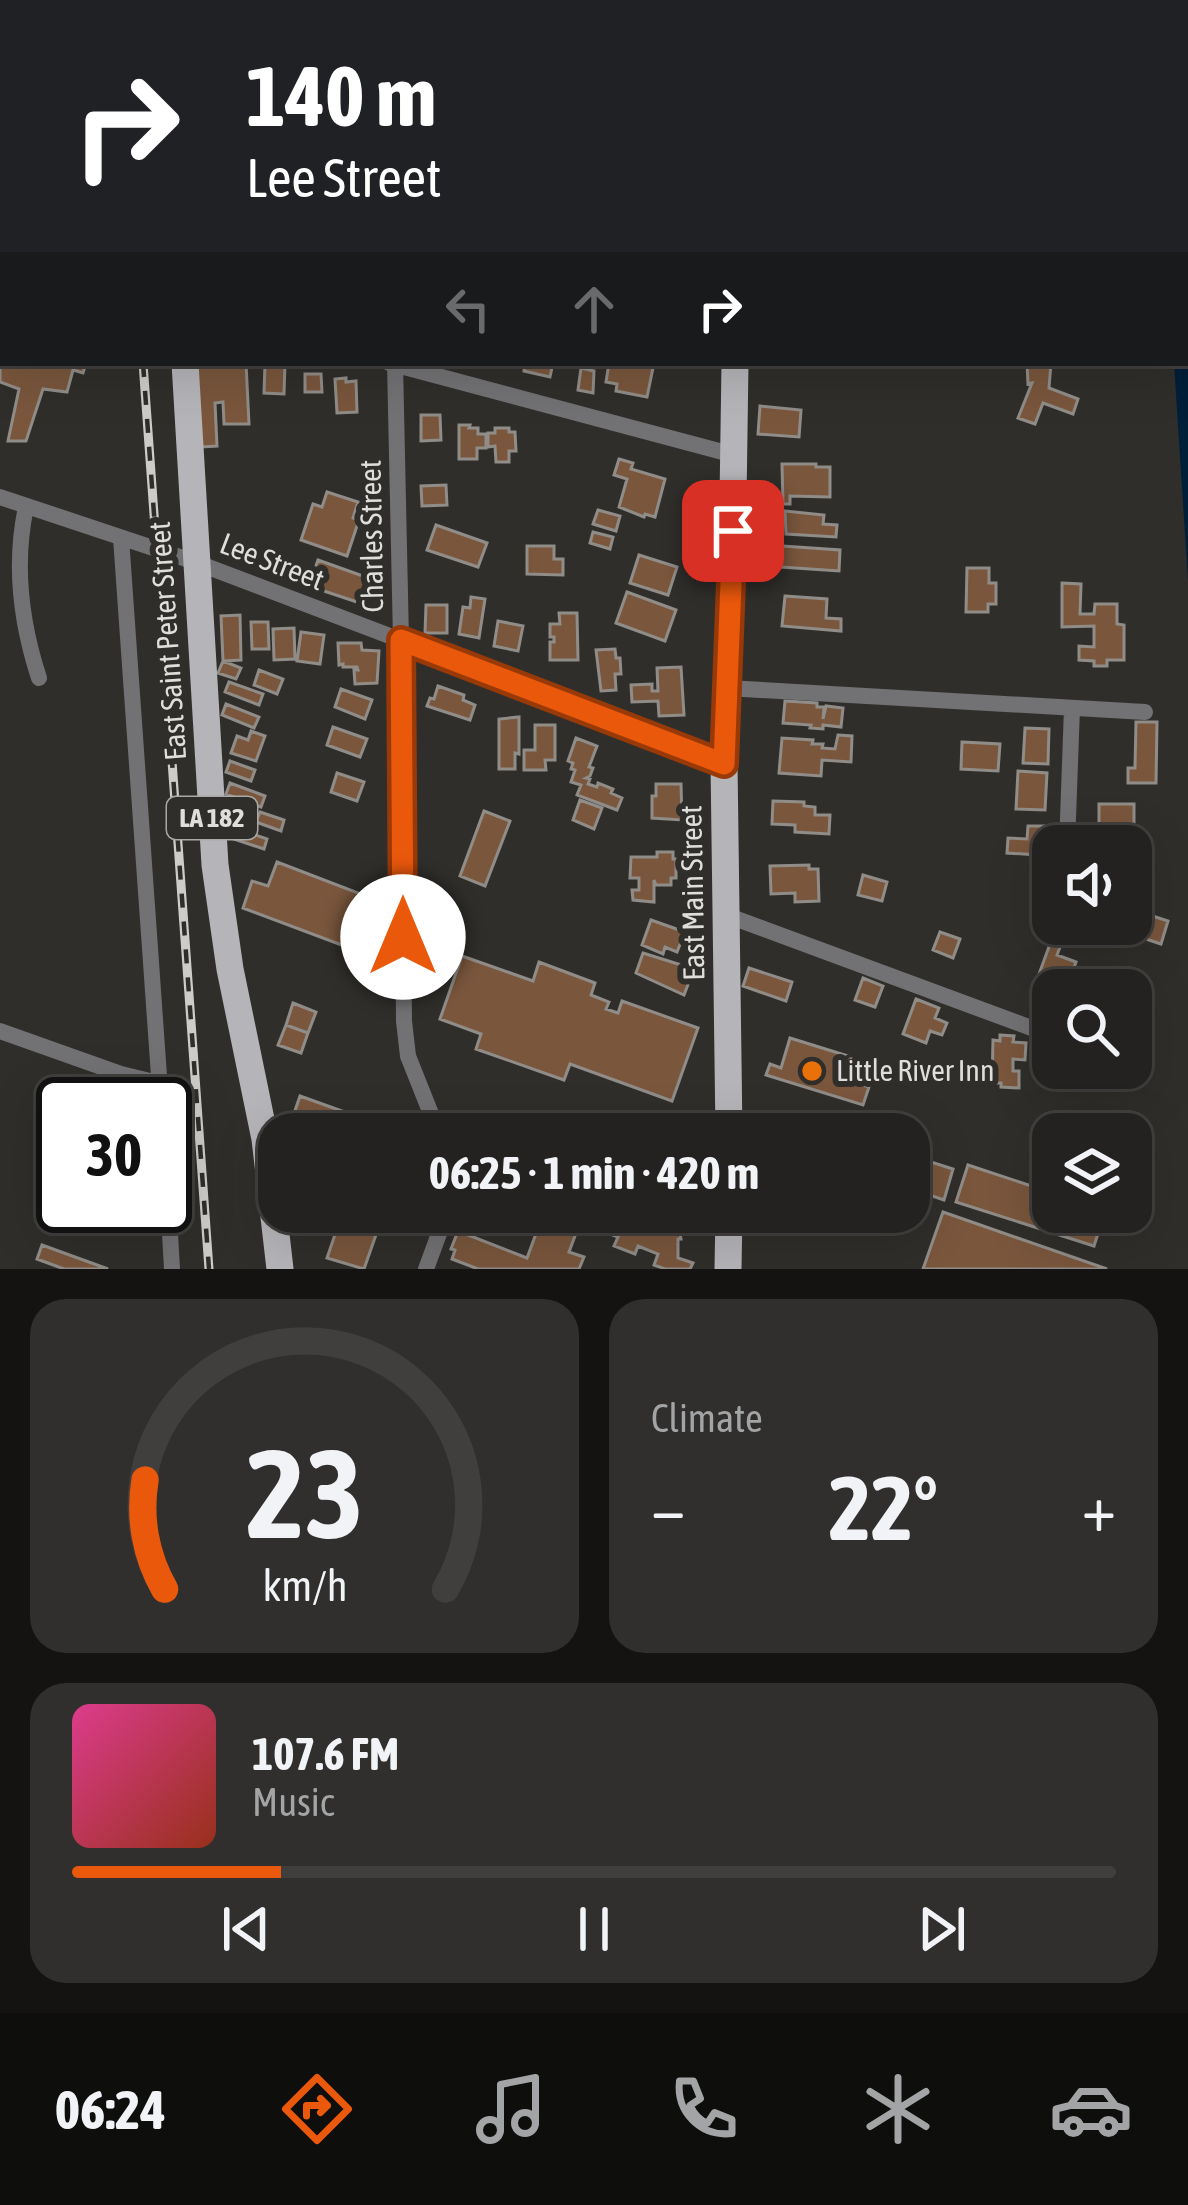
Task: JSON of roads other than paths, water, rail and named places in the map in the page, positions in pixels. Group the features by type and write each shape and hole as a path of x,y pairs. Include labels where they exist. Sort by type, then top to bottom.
{"main road":[{"name":"East Saint Peter Street","path":"185,366 215,866 230,969 266,1139 280,1269"},
{"name":"East Main Street","path":"729,1113 724,764 735,366"},
{"path":"728,1269 729,1233"}],"street":[{"name":"Charles Street","path":"393,366 404,1021 408,1056 431,1113"},
{"path":"400,366 734,455"},
{"name":"Lee Street","path":"0,497 196,562 724,764"},
{"path":"26,507 20,538 22,591 27,642 38,678"},
{"path":"121,538 158,1077"},
{"path":"727,688 1145,712"},
{"path":"1067,825 1072,708"},
{"path":"726,915 1032,1028"},
{"path":"0,1031 132,1077"},
{"path":"170,1233 172,1269"},
{"path":"426,1269 439,1233"}],"water":[{"path":"1174,366 1188,366 1188,581"}],"railway":[{"path":"143,366 209,1269"}],"place":[{"name":"Little River Inn","path":"812,1071"}]}
